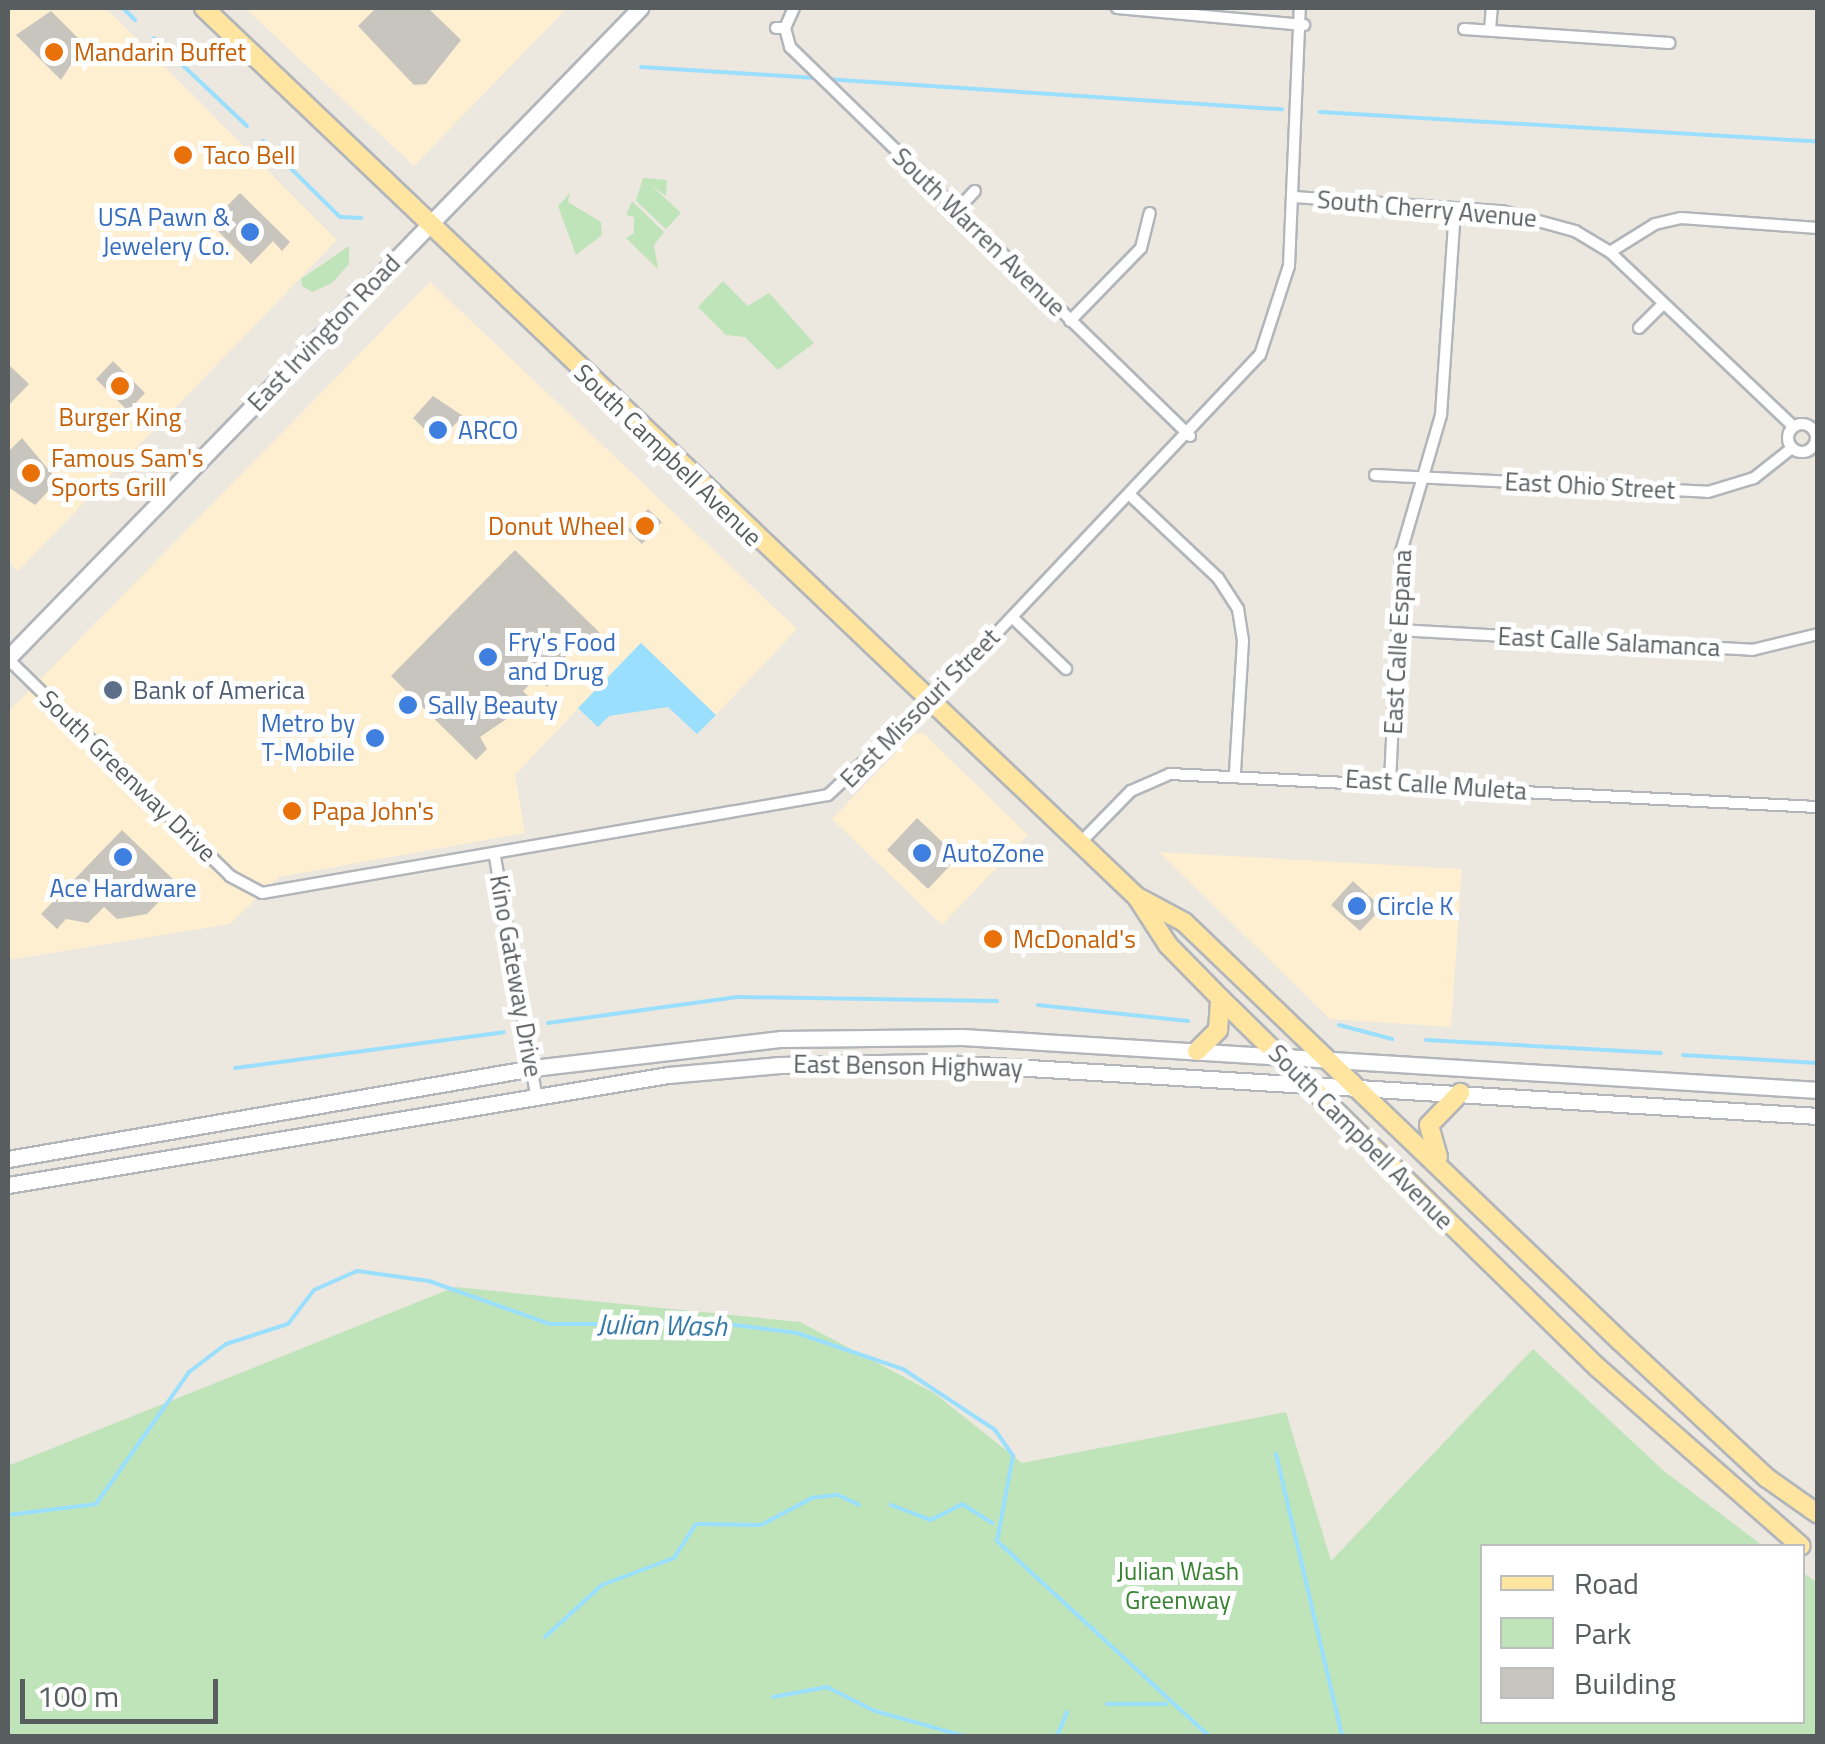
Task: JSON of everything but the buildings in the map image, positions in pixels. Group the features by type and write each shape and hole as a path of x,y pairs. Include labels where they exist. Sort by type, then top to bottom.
{"main road":[{"name":"South Campbell Avenue","path":"204,8 428,226 1136,897 1220,998 1597,1367 1799,1544"},
{"name":"East Irvington Road","path":"8,658 640,8"},
{"name":"South Campbell Avenue","path":"1136,897 1184,922 1620,1341 1767,1478 1818,1514"},
{"path":"1198,1052 1218,1030 1220,998"},
{"name":"East Benson Highway","path":"8,1159 533,1068 717,1043 860,1036 1327,1059 1818,1090"},
{"name":"East Benson Highway","path":"8,1186 668,1074 855,1062 1305,1083 1818,1116"},
{"path":"1448,1175 1428,1125 1460,1093"},
{"path":"96,1144 102,1169"}],"street":[{"name":"South Warren Avenue","path":"794,8 780,28 790,47 1190,436"},
{"path":"1117,8 1304,25"},
{"name":"South Cherry Avenue","path":"1300,8 1304,25 1294,197 1542,218 1610,252 1793,426"},
{"path":"1490,30 1492,8"},
{"path":"1464,28 1670,43"},
{"path":"957,210 975,191"},
{"name":"East Missouri Street","path":"250,890 290,892 819,799 847,783 1132,496 1248,373 1271,335 1290,266 1294,197"},
{"name":"East Calle Espana","path":"1390,782 1401,552 1442,415 1455,208"},
{"path":"1070,321 1141,248 1150,213"},
{"path":"1610,252 1655,224 1681,218 1818,228"},
{"path":"1639,328 1662,304"},
{"path":"1814,423 1814,452 1792,448 1793,426 1814,423"},
{"name":"East Ohio Street","path":"1375,474 1708,492 1754,478 1792,448"},
{"path":"1132,496 1218,578 1238,609 1244,641 1235,772"},
{"path":"1012,617 1066,669"},
{"name":"East Calle Salamanca","path":"1398,630 1752,650 1818,634"},
{"name":"South Greenway Drive","path":"8,658 250,890"},
{"name":"East Calle Muleta","path":"1080,843 1132,791 1170,774 1235,772 1818,807"},
{"name":"Kino Gateway Drive","path":"495,857 536,1095"}],"shaded area":[{"path":"8,8 106,8 337,240 18,571 8,561"},
{"path":"245,8 567,8 414,166"},
{"path":"430,282 797,629 716,715 640,643 515,775 525,833 279,877 230,924 8,960 8,712"},
{"path":"923,733 1028,835 942,925 832,819 914,734"},
{"path":"1159,852 1462,869 1451,1027 1330,1019"}],"green space":[{"path":"643,178 667,180 666,196 651,185 681,213 666,229 636,201"},
{"path":"570,193 568,202 601,222 602,235 576,255 558,206"},
{"path":"632,201 664,232 654,245 658,269 626,238 634,233 634,217 626,215"},
{"path":"349,246 349,264 332,283 312,292 302,286 301,279"},
{"path":"723,281 748,306 769,293 814,343 778,370 745,337 726,335 698,307"},
{"name":"Julian Wash Greenway","path":"455,1287 800,1322 934,1393 1022,1463 1286,1412 1331,1561 1533,1349 1664,1471 1760,1544 1480,1544 1480,1724 1805,1724 1805,1574 1817,1582 1817,1736 8,1736 8,1466"}],"water":[{"path":"641,643 716,715 697,734 668,707 609,716 598,727 578,708"}],"waterway":[{"path":"123,8 135,20"},
{"path":"154,38 247,126"},
{"path":"641,67 816,78"},
{"path":"825,79 1282,109"},
{"path":"1320,112 1818,142"},
{"path":"263,141 340,217 361,218"},
{"path":"548,1023 739,997 997,1001"},
{"path":"1038,1005 1188,1021"},
{"path":"1339,1025 1392,1039"},
{"path":"235,1068 504,1032"},
{"path":"1426,1040 1661,1053"},
{"path":"1683,1055 1818,1063"},
{"name":"Julian Wash","path":"8,1515 96,1504 189,1372 226,1344 288,1324 314,1290 357,1271 429,1281 550,1324 727,1324 797,1333 903,1369 995,1430 1013,1456 997,1541 1209,1736"},
{"path":"1276,1454 1342,1736"},
{"path":"545,1637 602,1585 674,1558 696,1524 761,1525 812,1498 838,1495 859,1505"},
{"path":"891,1505 931,1520 962,1504 993,1523"},
{"path":"773,1697 827,1687 875,1711 964,1736"},
{"path":"1107,1704 1166,1704"},
{"path":"1057,1736 1067,1712"},
{"path":"987,1736 1004,1736"}],"place":[{"name":"Mandarin Buffet","path":"54,52"},
{"name":"Taco Bell","path":"183,155"},
{"name":"USA Pawn & Jewelery Co.","path":"250,232"},
{"name":"Burger King","path":"120,386"},
{"name":"ARCO","path":"438,430"},
{"name":"Famous Sam's Sports Grill","path":"31,473"},
{"name":"Donut Wheel","path":"645,526"},
{"name":"Fry's Food and Drug","path":"488,657"},
{"name":"Bank of America","path":"113,690"},
{"name":"Sally Beauty","path":"408,705"},
{"name":"Metro by T-Mobile","path":"375,738"},
{"name":"Papa John's","path":"292,811"},
{"name":"AutoZone","path":"922,853"},
{"name":"Ace Hardware","path":"123,857"},
{"name":"Circle K","path":"1357,906"},
{"name":"McDonald's","path":"993,939"}]}
